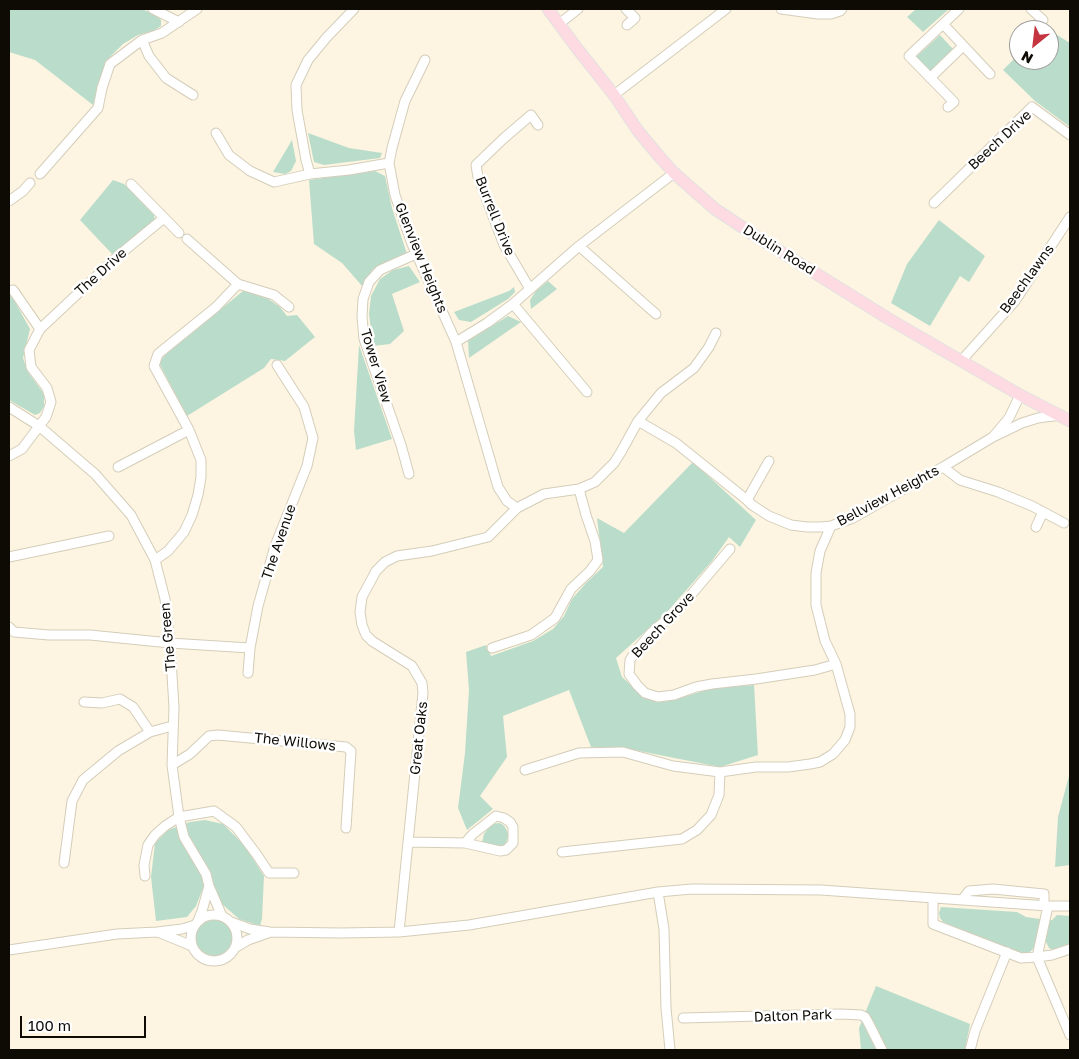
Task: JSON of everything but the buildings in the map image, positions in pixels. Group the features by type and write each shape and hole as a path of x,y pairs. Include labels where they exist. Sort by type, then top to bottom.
{"main road":[{"name":"Dublin Road","path":"548,9 614,95 638,131 674,173 715,209 889,319 1020,395 1066,418"}],"street":[{"path":"154,9 179,22"},
{"path":"40,174 98,108 110,64 142,40 162,33 197,9"},
{"path":"310,174 297,110 296,85 308,60 354,9"},
{"path":"559,24 578,9"},
{"path":"626,9 635,18 627,25"},
{"path":"614,95 726,9"},
{"path":"781,9 818,14 831,14 842,9"},
{"path":"948,108 954,102 909,56 959,9"},
{"path":"1031,9 1043,20"},
{"path":"943,24 990,74"},
{"path":"142,40 149,56 166,78 193,95"},
{"path":"930,78 963,46"},
{"name":"Glenview Heights","path":"425,60 405,101 389,162 395,195 416,254 456,342 498,488 507,501 517,508"},
{"name":"Beech Drive","path":"934,203 1032,107 1070,135"},
{"name":"Burrell Drive","path":"530,289 504,245 478,177 476,165 531,115 538,125"},
{"path":"216,133 229,155 250,171 274,182 310,174 349,170 389,162"},
{"path":"456,342 513,304 579,246 674,173"},
{"path":"9,201 30,184"},
{"path":"131,184 179,233"},
{"name":"Beechlawns","path":"961,361 1014,301 1070,217"},
{"name":"The Drive","path":"39,426 46,416 51,402 47,388 31,367 29,350 40,329 119,255 164,218"},
{"path":"187,239 238,284 274,295 289,307"},
{"path":"579,246 656,314"},
{"name":"Tower View","path":"409,474 401,445 364,339 362,318 363,299 369,282 380,270 416,254"},
{"path":"155,560 168,551 184,532 192,515 201,477 201,460 189,430 154,366 158,354 216,307 238,284"},
{"path":"13,290 40,329"},
{"path":"513,304 587,392"},
{"path":"517,508 544,494 579,489 595,482 614,463 638,421 661,393 694,368 716,334"},
{"name":"The Avenue","path":"248,673 250,648 258,606 275,546 307,466 313,438 304,408 277,365"},
{"name":"Bellview Heights","path":"638,421 676,443 768,516 791,525 821,528 853,518 943,468 993,437 1009,418 1020,395"},
{"name":"The Green","path":"9,407 39,426 95,474 131,516 155,560 165,599 170,643 174,707 172,765 179,817 184,837 206,874 215,902 222,916"},
{"path":"993,437 1022,423 1038,418 1066,418"},
{"path":"9,456 22,449 39,426"},
{"path":"118,467 189,430"},
{"path":"746,500 769,461"},
{"path":"943,468 960,480 998,492 1064,523"},
{"path":"492,648 531,635 555,618 571,589 590,571 598,560 595,541 579,489"},
{"name":"Great Oaks","path":"399,932 423,694 422,684 412,666 372,641 366,635 360,612 362,597 376,571 386,562 397,556 457,546 488,537 517,508"},
{"path":"1036,527 1043,512"},
{"path":"525,770 579,753 623,752 673,766 720,772 756,767 788,767 810,764 820,762 833,754 845,740 850,727 850,714 836,664 825,641 816,605 816,574 820,551 831,526"},
{"path":"9,557 109,536"},
{"name":"Beech Grove","path":"730,549 679,609 651,633 636,651 630,660 629,674 637,685 645,693 658,697 674,695 696,687 712,684 807,671 836,664"},
{"path":"9,628 14,632 48,635 90,635 250,648"},
{"path":"84,702 102,703 120,699 132,707 150,732"},
{"path":"64,863 72,801 83,780 118,751 150,732 172,726"},
{"name":"The Willows","path":"172,765 190,754 209,736 218,735 346,747 351,751 346,828"},
{"path":"562,852 682,839 696,830 711,815 719,794 720,772"},
{"path":"146,876 144,865 148,846 165,826 179,817 214,811 236,827 269,873 294,872"},
{"path":"409,842 464,843 500,851 506,850 513,843 513,827 504,818 496,816 483,825 464,843"},
{"path":"209,886 202,911 191,937 192,946 196,952 204,959 215,962 230,956 236,947 238,937 237,931 231,922"},
{"path":"9,950 117,934 157,932 182,928 196,924 203,918 216,915 250,929 270,932 399,932 469,925 658,892 692,889 821,890 962,900 969,891 992,889 1044,894 1046,905 1037,957 1070,1035"},
{"path":"658,892 664,929 666,1008 670,1050"},
{"path":"933,898 933,924 1021,958 1052,955 1070,949"},
{"path":"1046,905 1070,906"},
{"path":"157,932 192,946"},
{"path":"236,947 248,940 270,932"},
{"path":"970,1050 975,1031 1007,952"},
{"name":"Dalton Park","path":"683,1018 860,1015 865,1017 882,1050"}],"green space":[{"path":"9,9 142,9 156,15 161,20 161,26 153,31 138,35 123,44 107,60 97,86 96,99 93,105 35,60 9,52"},
{"path":"916,9 949,9 923,32 907,17"},
{"path":"940,35 953,49 929,72 915,58"},
{"path":"1059,36 1070,43 1070,127 1035,101 1003,70 1009,64 1009,70 1059,70"},
{"path":"308,133 349,148 382,153 380,158 324,165 314,162"},
{"path":"292,140 296,161 291,171 285,174 273,172"},
{"path":"375,171 385,176 392,208 407,254 373,269 362,286 342,263 314,244 309,180"},
{"path":"113,180 124,184 154,215 155,221 113,255 80,220"},
{"path":"939,220 985,256 969,282 960,276 930,326 891,303 907,264"},
{"path":"409,266 420,282 392,294 404,331 390,344 373,346 369,314 371,296 380,279 393,270"},
{"path":"548,281 557,289 531,309 530,300 536,291"},
{"path":"514,287 515,292 508,299 471,322 459,320 454,312 509,291"},
{"path":"9,291 30,329 23,358 28,372 44,394 44,406 40,413 35,415 9,400"},
{"path":"243,291 264,296 280,307 287,316 297,315 315,337 285,361 271,359 264,368 187,416 159,363 165,355"},
{"path":"508,316 521,322 469,358 468,341"},
{"path":"359,345 392,439 356,450 354,431"},
{"path":"693,462 756,520 740,547 729,537 712,561 667,612 616,658 622,677 643,696 661,702 713,688 754,685 758,755 720,767 624,748 591,747 569,690 503,716 507,757 480,796 493,809 467,830 458,808 465,753 469,690 466,652 486,645 491,656 533,641 553,629 564,616 572,599 603,567 597,518 624,533"},
{"path":"1070,772 1070,865 1055,867 1058,817"},
{"path":"205,820 223,824 244,845 264,876 260,926 239,919 222,904 207,878 196,906 187,917 156,921 151,877 155,843 168,830 190,822"},
{"path":"499,823 505,827 509,835 504,847 485,845 482,842 484,834 489,827"},
{"path":"941,907 1017,912 1026,917 1040,919 1036,942 1029,953 1019,953 943,922 939,913"},
{"path":"1057,915 1070,916 1070,945 1053,950 1049,948 1045,940 1049,920 1052,920"},
{"path":"218,918 225,921 231,927 234,938 233,946 225,955 218,958 210,958 203,955 195,946 194,934 197,927 206,919"},
{"path":"876,986 970,1024 965,1050 861,1050 859,1028"}]}
